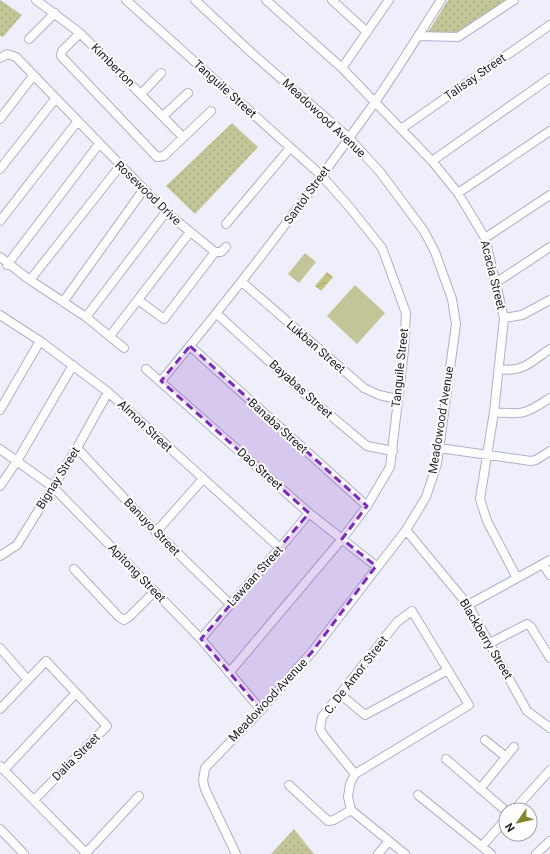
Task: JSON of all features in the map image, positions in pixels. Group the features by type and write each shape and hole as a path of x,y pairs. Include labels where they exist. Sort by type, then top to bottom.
{"street":[{"name":"Kimberton","path":"36,0 80,32 183,137"},
{"name":"Tanguile Street","path":"126,0 322,176 382,248 406,313 404,350 390,467 367,506 342,539 229,673"},
{"name":"Meadowood Avenue","path":"196,0 254,55 348,137 380,172 424,232 435,252 452,299 456,324 437,464 426,497 406,530 376,566 312,652 261,710 210,762 203,775 204,789 236,854"},
{"name":"Acacia Street","path":"266,0 342,68 432,161 458,193 485,238 497,282 504,318 500,369 480,499 493,533 518,578"},
{"path":"332,0 367,32"},
{"path":"342,68 389,0"},
{"name":"Santol Street","path":"161,381 218,314 322,176 348,137 375,101 441,0"},
{"path":"418,36 458,37 514,0"},
{"path":"29,40 55,13"},
{"name":"Talisay Street","path":"401,129 550,25"},
{"path":"80,32 62,51 61,56 156,156 160,158 164,156 211,111"},
{"name":"Rosewood Drive","path":"0,58 7,54 13,56 166,212 215,252"},
{"path":"141,94 161,72"},
{"path":"0,119 33,76"},
{"path":"432,161 550,78"},
{"path":"163,116 188,93"},
{"path":"0,169 55,99"},
{"path":"0,221 77,122"},
{"path":"458,193 550,131"},
{"path":"7,265 99,144"},
{"path":"226,224 290,148"},
{"path":"30,280 120,166"},
{"path":"63,302 144,189"},
{"path":"485,238 550,195"},
{"path":"86,317 166,212"},
{"path":"110,336 190,232"},
{"path":"138,300 164,319 215,252 221,252 226,247"},
{"path":"497,282 550,247"},
{"path":"0,257 7,265 86,317 124,348"},
{"name":"Lukban Street","path":"242,282 364,388 378,395 397,399"},
{"path":"504,318 522,315 550,300"},
{"name":"Bayabas Street","path":"218,314 306,395 367,446 392,451"},
{"name":"Almon Street","path":"0,315 40,341 108,392 281,549"},
{"path":"0,410 40,341"},
{"name":"Banaba Street","path":"190,346 367,506"},
{"path":"500,369 511,371 519,370 550,349"},
{"path":"0,486 17,461 73,365"},
{"name":"Dao Street","path":"146,369 309,513 376,566"},
{"name":"Bignay Street","path":"0,556 17,545 77,448 108,392"},
{"path":"494,412 521,414 528,412 550,398"},
{"name":"Banuyo Street","path":"77,448 156,532 230,604"},
{"path":"439,448 531,461 536,460 550,451"},
{"name":"Apitong Street","path":"0,449 53,487 201,639 261,710"},
{"path":"156,532 203,479"},
{"name":"Lawaan Street","path":"201,639 230,604 281,549 309,513"},
{"name":"Blackberry Street","path":"406,530 468,605 527,711 550,728"},
{"path":"468,605 546,562 550,575"},
{"path":"74,569 119,617 124,620 129,618 155,591"},
{"name":"C. De Amor Street","path":"355,774 324,736 320,729 322,717 398,622 412,611 448,670"},
{"path":"490,643 527,624 531,627 550,658"},
{"path":"0,648 28,680 0,710"},
{"name":"Dalia Street","path":"28,680 46,661 107,726 34,800"},
{"path":"340,694 365,715 448,670 469,705 355,774 350,784 348,798 351,810 404,854"},
{"path":"76,693 2,768 86,854 139,796"},
{"path":"485,740 506,757"},
{"path":"480,789 514,747"},
{"path":"446,759 498,804"},
{"path":"521,802 550,770"},
{"path":"289,785 328,821 334,820 351,810"},
{"path":"418,795 491,854"},
{"path":"482,846 498,828"},
{"path":"0,829 24,854"},
{"path":"378,854 389,841"},
{"path":"536,854 550,841"}],"highlighted area":[{"path":"190,346 367,506 342,539 376,566 312,652 261,710 201,639 309,513 161,381"}],"shaded area":[{"path":"0,0 22,15 3,37 0,36"},
{"path":"448,0 506,0 450,38 427,34"},
{"path":"232,123 258,147 195,214 166,186"},
{"path":"305,253 316,262 299,283 288,274"},
{"path":"355,285 385,313 357,344 327,316"},
{"path":"294,829 314,854 271,854"}],"water":[{"path":"327,272 333,277 321,291 315,286"}]}
